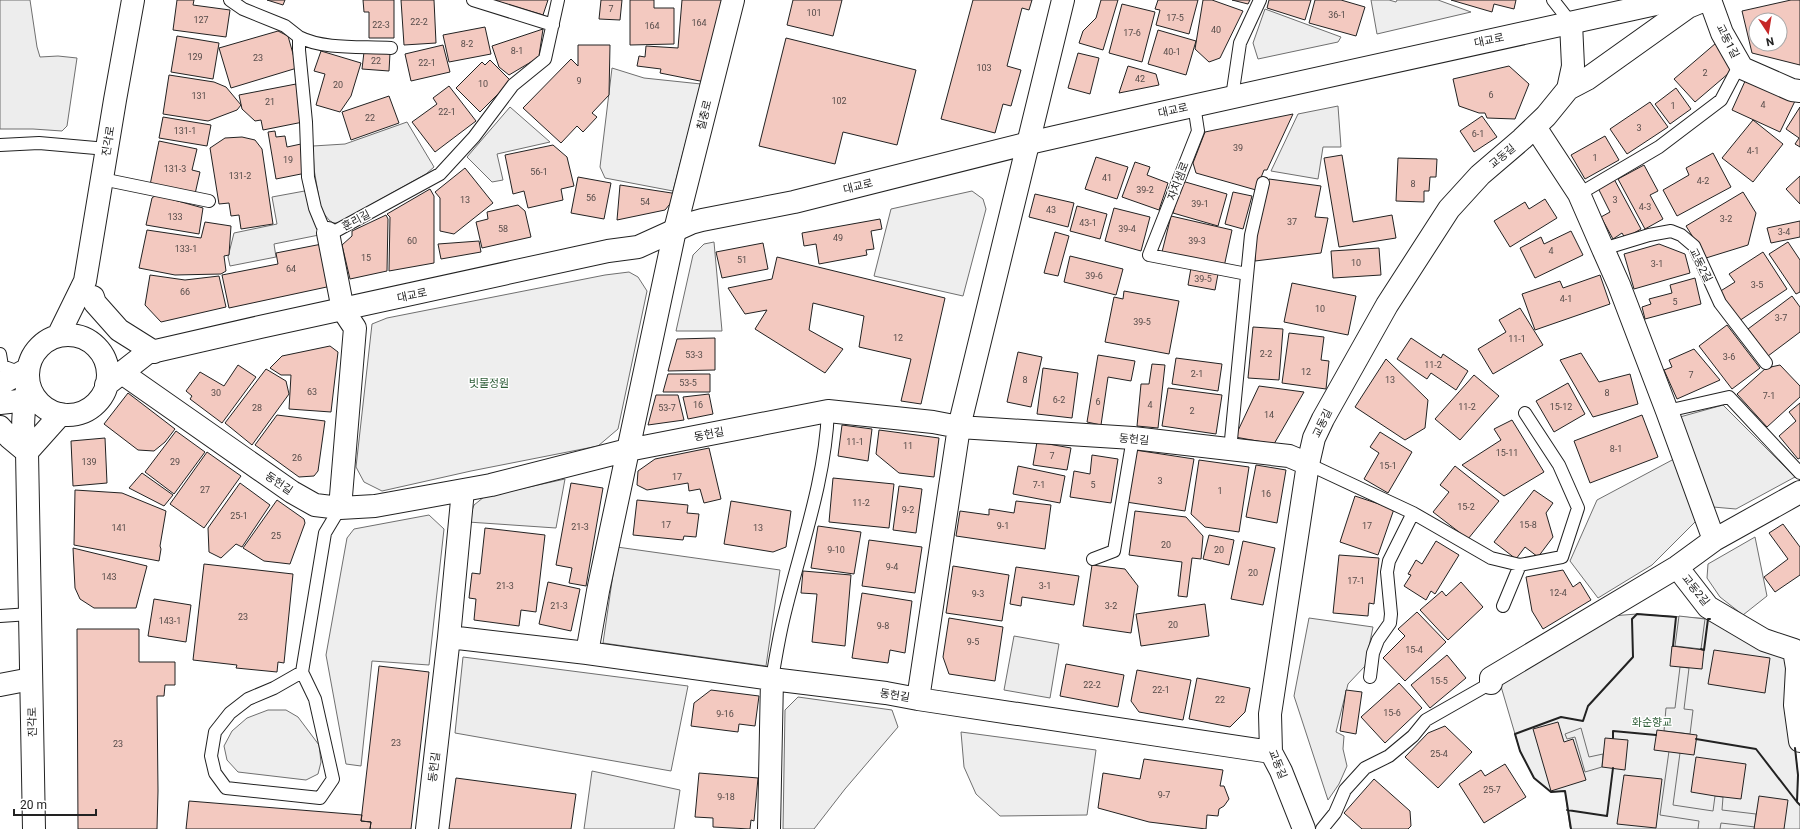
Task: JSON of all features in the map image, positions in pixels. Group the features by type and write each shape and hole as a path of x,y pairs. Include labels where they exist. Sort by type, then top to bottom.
{"street":[{"name":"진각로","path":"89,289 102,180 133,0"},
{"name":"칠충로","path":"675,230 733,0"},
{"path":"959,427 1063,0"},
{"name":"대교로","path":"150,353 260,327 608,251 638,247 675,230 702,220 794,202 1029,143 1194,105 1674,0"},
{"name":"교동길","path":"1304,829 1281,771 1271,752 1270,714 1308,464 1314,438 1323,419 1387,305 1449,209 1480,176 1534,128 1568,89 1587,78 1688,7 1705,0"},
{"name":"교동1길","path":"1710,0 1722,33 1742,68 1792,90 1800,91"},
{"name":"교동길","path":"1568,89 1573,66 1571,23"},
{"path":"1534,128 1579,194 1619,285 1714,540"},
{"path":"587,653 628,450 675,230"},
{"path":"328,234 343,310 354,328 340,508"},
{"path":"58,336 89,289"},
{"path":"89,289 91,329 97,349 106,364 108,377 114,379"},
{"path":"89,289 95,302 119,330 150,353"},
{"path":"58,336 80,336 97,349 129,349 150,353 114,379 99,400 89,409 77,413 61,414 52,412 42,406 29,388 32,356 41,345 58,336"},
{"name":"동헌길","path":"114,379 292,492 315,505 340,508 376,506 463,490 551,471 628,450 828,411 933,422 959,427 1133,438 1289,456 1308,464"},
{"path":"0,384 29,388"},
{"name":"진각로","path":"29,388 23,440 27,452 34,829"},
{"path":"0,403 29,388"},
{"path":"0,427 9,437 27,452 61,414"},
{"name":"동헌길","path":"449,637 587,653 772,679 886,693 918,699 959,427"},
{"name":"동헌길","path":"427,829 449,637 463,490"},
{"name":"교동2길","path":"1800,492 1714,540 1677,567 1708,607 1764,640 1797,650 1795,705 1800,741"},
{"path":"1491,683 1491,678 1677,567"},
{"path":"0,686 31,679"},
{"path":"769,829 772,679"},
{"path":"918,699 1271,752"}],"lane":[{"path":"230,0 243,9 285,26 299,37 307,41 323,44 392,48"},
{"path":"473,0 553,25"},
{"name":"훈리길","path":"299,37 307,133 308,177 315,208 322,225 328,234 440,174 474,137 513,85 545,59 558,0"},
{"path":"1232,97 1240,43 1260,0"},
{"path":"1553,0 1571,23"},
{"path":"1579,194 1659,147 1721,100 1740,64"},
{"name":"자치샘로","path":"1194,105 1198,131 1149,255 1247,274"},
{"path":"0,145 39,143 107,149"},
{"path":"102,180 209,201"},
{"path":"1230,450 1251,235 1263,183"},
{"name":"교동2길","path":"1603,249 1649,235 1671,231 1681,235 1694,246 1720,303 1766,362"},
{"path":"0,354 2,366 13,370 29,388"},
{"path":"1667,411 1729,397 1800,473"},
{"path":"772,679 782,625 813,509 826,440 828,411"},
{"path":"1308,464 1413,513 1491,558 1520,565 1562,557 1578,508 1560,465 1525,413"},
{"path":"1093,558 1114,551 1133,438"},
{"path":"302,672 274,688 248,699 230,713 215,732 211,756 215,773 226,788 320,798 333,779 316,699 302,672 325,533 340,508"},
{"path":"1370,677 1373,653 1378,640 1390,623 1391,614 1387,572 1389,561 1413,513"},
{"path":"1503,606 1520,565"},
{"path":"0,616 30,614"},
{"path":"1322,829 1336,813 1345,790 1365,768 1389,756 1413,736 1426,720 1491,683"}],"green space":[{"path":"1371,0 1389,0 1396,2 1397,0 1438,0 1471,12 1377,34"},
{"path":"1265,9 1341,37 1338,42 1258,59 1253,43"},
{"path":"612,68 644,78 701,84 673,191 605,178 600,167"},
{"path":"972,191 983,199 986,209 963,296 874,276 891,209"},
{"path":"714,242 722,331 676,331 693,255 704,244"},
{"name":"빗물정원","path":"629,272 638,277 647,291 618,429 598,446 471,471 382,491 364,482 356,467 372,324 387,318 605,275"},
{"path":"429,515 444,529 429,665 372,661 361,766 346,764 326,655 347,538 354,529"},
{"path":"1755,537 1767,596 1743,615 1720,597 1707,578 1708,564"},
{"name":"화순향교","path":"1637,614 1712,619 1785,655 1798,775 1797,802 1800,805 1800,829 1571,829 1565,791 1551,792 1534,778 1520,751 1500,683 1611,616"},
{"path":"798,697 892,710 898,727 845,789 814,829 783,829 785,710"},
{"path":"268,710 286,710 298,717 319,745 321,762 318,774 306,780 238,772 227,760 224,746 232,731 247,718"},
{"path":"961,732 1096,750 1087,815 1000,816 976,794 964,767"}],"shaded area":[{"path":"0,0 30,0 37,47 40,57 58,56 77,58 67,126 62,131 0,129"},
{"path":"1338,106 1341,147 1323,147 1318,179 1271,171 1298,114"},
{"path":"510,107 550,142 497,154 503,180 492,182 467,157"},
{"path":"407,122 434,167 426,174 338,223 333,223 329,220 321,210 314,169 313,146 345,144"},
{"path":"310,190 319,235 274,244 276,257 230,266 228,257 234,233 277,224 272,197"},
{"path":"1723,405 1795,477 1736,509 1713,507 1680,417"},
{"path":"1674,459 1700,517 1652,565 1598,598 1570,561 1597,500"},
{"path":"565,479 556,528 468,522 474,505 484,497"},
{"path":"617,547 780,570 766,666 603,643"},
{"path":"1679,616 1705,619 1701,649 1675,646"},
{"path":"1309,618 1373,627 1365,666 1348,684 1336,732 1344,736 1343,749 1347,766 1339,784 1328,800 1294,696"},
{"path":"1014,636 1059,644 1050,698 1004,690"},
{"path":"463,657 688,686 671,771 455,733"},
{"path":"1680,667 1689,668 1684,709 1693,710 1690,734 1664,731 1666,708 1675,708"},
{"path":"1581,728 1589,757 1603,754 1602,767 1585,772 1575,737 1567,739 1565,734"},
{"path":"1669,751 1680,753 1673,805 1713,811 1715,796 1723,797 1722,810 1756,814 1755,827 1721,823 1720,829 1698,829 1699,821 1660,815"},
{"path":"592,771 680,790 674,829 584,829"}],"building":[{"path":"177,0 194,0 193,5 230,10 226,37 173,30"},
{"path":"267,0 285,0 283,5"},
{"path":"363,0 394,0 394,38 369,38 369,12 364,12"},
{"path":"401,0 434,0 436,43 404,45"},
{"path":"493,0 548,0 543,15"},
{"path":"601,0 622,0 620,20 599,19"},
{"path":"630,0 654,0 654,8 674,8 674,44 630,45"},
{"path":"682,0 722,0 705,82 660,73 661,69 637,66 639,56 645,57 646,46 678,48"},
{"path":"793,0 842,0 833,36 787,25"},
{"path":"973,0 1032,0 1029,10 1022,8 1007,66 1021,70 1011,106 1003,104 995,133 941,119"},
{"path":"1101,0 1118,0 1103,50 1079,43 1083,31 1096,18"},
{"path":"1158,0 1198,0 1189,34 1156,25 1160,10 1155,9"},
{"path":"1203,0 1212,0 1243,11 1220,58 1209,62 1195,49"},
{"path":"1232,0 1250,0 1248,4"},
{"path":"1269,0 1311,0 1305,20 1267,8"},
{"path":"1315,0 1341,0 1365,7 1356,36 1309,23"},
{"path":"1451,0 1516,0 1514,9 1494,4 1492,12"},
{"path":"1791,0 1800,0 1800,65 1752,52 1788,52 1788,12 1748,12 1748,36 1742,11"},
{"path":"1122,4 1155,12 1142,62 1109,53"},
{"path":"485,27 491,54 449,62 443,35"},
{"path":"543,29 539,56 536,59 509,75 499,67 492,46"},
{"path":"1158,30 1196,41 1186,75 1148,64"},
{"path":"278,31 288,36 297,68 231,88 219,48"},
{"path":"177,36 219,43 213,79 171,72"},
{"path":"786,38 916,70 897,145 843,132 835,164 759,146"},
{"path":"1716,43 1736,67 1695,102 1674,79"},
{"path":"443,45 450,72 411,81 405,54"},
{"path":"578,45 610,45 609,95 592,113 597,117 583,132 577,126 561,143 523,108 571,59 578,66"},
{"path":"321,51 361,63 351,96 340,112 316,105 325,74 314,71"},
{"path":"364,52 390,53 389,71 362,69"},
{"path":"1078,53 1099,58 1090,94 1068,88"},
{"path":"490,60 511,81 480,112 456,88 482,62 485,65"},
{"path":"1128,66 1156,74 1159,85 1119,93"},
{"path":"1509,66 1529,84 1515,119 1487,118 1485,113 1479,113 1459,106 1453,79"},
{"path":"169,75 214,82 226,87 241,105 237,110 208,121 163,114"},
{"path":"1746,79 1795,101 1780,132 1732,110"},
{"path":"296,84 303,122 263,130 261,120 255,121 242,109 239,95"},
{"path":"449,86 476,121 435,152 412,122 437,104 433,98"},
{"path":"1676,88 1691,109 1670,124 1655,104"},
{"path":"389,96 399,123 351,140 342,112"},
{"path":"1650,102 1668,127 1627,154 1610,129"},
{"path":"1800,107 1800,147 1795,144 1799,138 1786,129"},
{"path":"1293,114 1267,170 1264,170 1256,190 1196,173 1193,163 1205,132"},
{"path":"1482,116 1497,137 1474,152 1460,131"},
{"path":"163,117 211,125 207,146 159,138"},
{"path":"1753,120 1783,144 1753,182 1722,158"},
{"path":"275,131 276,137 285,136 287,147 301,144 306,173 276,179 268,132"},
{"path":"1605,136 1619,160 1585,179 1571,155"},
{"path":"242,137 255,140 262,149 273,224 241,229 239,215 231,216 229,203 219,204 210,148 225,138"},
{"path":"159,141 197,149 192,170 200,172 195,194 150,185"},
{"path":"553,145 567,157 574,186 561,189 563,200 528,208 524,191 513,194 505,155"},
{"path":"1713,153 1731,187 1677,216 1663,190 1689,175 1686,168"},
{"path":"1342,155 1353,222 1392,215 1396,238 1339,247 1324,158"},
{"path":"1096,157 1128,167 1117,199 1085,189"},
{"path":"1398,158 1437,159 1436,177 1430,177 1429,191 1424,191 1424,202 1396,201"},
{"path":"1135,162 1150,167 1147,175 1168,183 1159,210 1122,197"},
{"path":"1644,165 1658,191 1650,195 1663,219 1645,229 1618,179"},
{"path":"465,168 493,203 454,234 440,231 440,198 435,192"},
{"path":"1800,176 1800,204 1786,189"},
{"path":"578,177 611,183 604,219 571,213"},
{"path":"1269,179 1321,186 1315,217 1328,218 1321,253 1255,261 1256,227"},
{"path":"1614,179 1641,229 1625,238 1622,233 1613,239 1601,217 1610,212 1598,188"},
{"path":"1182,181 1227,194 1218,226 1173,213"},
{"path":"620,185 678,194 665,210 617,220"},
{"path":"430,189 434,196 434,263 389,271 390,217 387,214"},
{"path":"1233,192 1252,196 1243,229 1225,224"},
{"path":"1743,192 1756,213 1748,245 1706,258 1686,226"},
{"path":"1035,194 1074,203 1068,227 1029,217"},
{"path":"156,195 203,208 199,234 146,225 152,198"},
{"path":"1545,199 1557,218 1510,247 1494,221 1525,202 1529,209"},
{"path":"518,205 525,211 531,237 482,248 476,222 488,219 487,212"},
{"path":"1077,206 1107,214 1100,239 1070,231"},
{"path":"1114,208 1150,217 1141,251 1105,241"},
{"path":"386,215 388,219 387,271 350,279 342,245 352,236 352,231"},
{"path":"1171,216 1232,230 1224,267 1162,252"},
{"path":"880,219 882,229 871,231 874,249 866,250 867,255 819,264 816,244 804,246 802,233"},
{"path":"1800,221 1800,237 1771,243 1767,228"},
{"path":"205,222 231,226 229,255 224,256 226,271 221,274 175,275 139,268 147,230 201,238"},
{"path":"1571,231 1583,255 1535,278 1520,248 1541,237 1544,244"},
{"path":"1055,232 1069,236 1058,276 1044,273"},
{"path":"479,241 481,252 441,259 438,244"},
{"path":"1788,242 1800,260 1800,292 1796,294 1769,254"},
{"path":"327,243 336,285 229,308 222,275 278,264 276,253"},
{"path":"763,243 768,269 722,278 716,252"},
{"path":"1659,244 1685,254 1690,273 1634,289 1624,254"},
{"path":"1379,248 1381,275 1333,278 1331,251"},
{"path":"1763,252 1787,289 1739,321 1719,292 1735,282 1729,274"},
{"path":"1070,256 1123,269 1116,295 1064,282"},
{"path":"777,257 945,298 921,404 901,401 911,359 859,347 864,316 813,303 809,330 843,349 825,373 755,329 767,310 745,314 728,288 772,279"},
{"path":"1191,268 1218,274 1215,290 1188,285"},
{"path":"150,275 185,280 219,276 226,307 161,322 145,305"},
{"path":"1600,275 1610,304 1535,330 1522,294 1560,281 1563,288"},
{"path":"1695,278 1701,304 1645,319 1642,307 1651,304 1649,299 1672,293 1670,285"},
{"path":"1292,283 1356,296 1348,335 1284,322"},
{"path":"1124,291 1179,301 1169,354 1105,342 1114,297 1123,299"},
{"path":"1792,296 1800,307 1800,332 1768,356 1748,329"},
{"path":"1520,308 1543,345 1493,374 1478,349 1506,332 1499,320"},
{"path":"1727,325 1760,368 1732,389 1699,346"},
{"path":"1253,327 1283,329 1279,380 1248,378"},
{"path":"1289,333 1324,337 1321,360 1329,361 1326,389 1282,383"},
{"path":"715,338 715,370 668,371 677,339"},
{"path":"1411,338 1441,358 1443,354 1468,371 1456,390 1431,373 1427,379 1397,359"},
{"path":"330,346 338,352 331,412 289,409 291,375 281,375 270,368 282,356"},
{"path":"1694,349 1720,380 1677,399 1664,370 1672,367 1669,360"},
{"path":"1018,352 1042,357 1031,407 1007,402"},
{"path":"1581,353 1599,382 1630,374 1638,404 1593,417 1560,360"},
{"path":"1098,355 1135,361 1131,381 1108,377 1101,425 1087,422"},
{"path":"1176,358 1222,364 1218,391 1172,384"},
{"path":"1386,359 1428,400 1425,428 1405,440 1355,407"},
{"path":"1152,364 1165,365 1158,428 1137,426 1141,384 1149,384"},
{"path":"238,365 256,377 222,423 190,399 192,396 186,391 200,372 224,386"},
{"path":"1780,365 1800,386 1800,397 1767,427 1737,394 1766,368"},
{"path":"1043,368 1078,373 1072,418 1037,414"},
{"path":"266,369 286,381 289,394 252,445 225,423"},
{"path":"668,374 710,374 710,392 663,392"},
{"path":"1474,375 1499,396 1460,440 1435,419"},
{"path":"1568,383 1585,414 1554,432 1536,401"},
{"path":"1259,386 1304,392 1274,444 1235,437"},
{"path":"1168,388 1222,395 1216,434 1162,426"},
{"path":"128,393 175,429 165,442 154,451 138,450 104,424"},
{"path":"709,394 713,414 688,419 683,397"},
{"path":"656,395 678,395 684,420 648,425"},
{"path":"1800,403 1800,458 1798,459 1779,436 1796,421 1789,412"},
{"path":"277,415 325,421 318,471 314,476 299,477 255,445"},
{"path":"1642,415 1658,457 1590,483 1574,441"},
{"path":"1512,420 1544,472 1504,496 1462,465 1501,440 1494,429"},
{"path":"842,425 872,429 868,461 838,456"},
{"path":"879,430 939,438 934,477 899,473 876,454"},
{"path":"176,431 205,452 174,494 145,472"},
{"path":"1380,432 1412,452 1388,493 1364,479 1379,453 1370,447"},
{"path":"105,438 107,483 73,486 71,441"},
{"path":"1037,442 1071,448 1067,470 1033,465"},
{"path":"709,448 721,499 704,503 700,489 689,491 688,483 647,490 637,485 638,471 655,459"},
{"path":"1135,450 1194,459 1185,511 1126,502"},
{"path":"207,452 241,476 204,528 170,504"},
{"path":"1092,455 1118,459 1111,503 1070,497 1074,471 1090,474"},
{"path":"1199,460 1249,467 1239,532 1205,527 1191,514"},
{"path":"1256,465 1286,470 1277,523 1246,517"},
{"path":"1018,466 1065,476 1060,503 1013,494"},
{"path":"1455,466 1499,501 1468,539 1433,512 1449,492 1440,485"},
{"path":"142,473 173,495 164,506 129,488"},
{"path":"833,478 894,484 889,528 829,522"},
{"path":"240,483 270,505 242,547 236,544 221,558 209,552 208,528"},
{"path":"571,483 603,488 586,586 569,583 572,568 556,565"},
{"path":"899,486 922,489 916,533 893,530"},
{"path":"75,490 122,493 166,511 159,561 74,545"},
{"path":"1534,490 1553,503 1546,513 1553,537 1538,557 1525,547 1516,559 1494,542"},
{"path":"1355,496 1394,509 1378,555 1340,542"},
{"path":"277,500 304,519 305,523 290,564 264,561 243,548"},
{"path":"637,500 688,505 687,513 699,514 696,537 684,536 683,540 633,535"},
{"path":"731,501 791,511 786,547 773,552 724,544"},
{"path":"1016,501 1051,505 1045,549 956,536 960,511 989,515 989,509 1014,513"},
{"path":"1135,511 1186,517 1203,536 1201,559 1192,558 1187,597 1178,596 1182,562 1129,555"},
{"path":"1783,524 1800,547 1800,575 1775,592 1764,577 1788,559 1769,533"},
{"path":"818,526 861,532 854,574 811,568"},
{"path":"485,528 545,535 536,612 521,610 519,626 474,620 476,599 469,598 472,573 480,574"},
{"path":"1209,535 1234,540 1229,565 1203,559"},
{"path":"869,540 922,547 915,593 862,586"},
{"path":"1243,541 1275,548 1263,605 1231,599"},
{"path":"1436,541 1459,555 1435,594 1431,591 1426,600 1404,586 1411,575 1408,574 1416,560 1422,564"},
{"path":"73,548 147,566 136,608 94,608 80,599 75,588"},
{"path":"1339,555 1379,558 1374,604 1369,603 1368,616 1333,613"},
{"path":"204,564 293,574 284,663 278,662 277,672 236,668 237,665 193,660"},
{"path":"1092,565 1125,569 1138,586 1131,633 1083,626"},
{"path":"953,566 1009,575 1002,621 946,613"},
{"path":"1016,567 1079,576 1074,605 1022,597 1021,606 1010,604"},
{"path":"1563,570 1573,587 1580,582 1591,600 1543,629 1532,611 1526,577"},
{"path":"803,571 851,575 845,646 812,642 817,594 801,593"},
{"path":"548,582 580,589 571,631 539,624"},
{"path":"1461,582 1483,607 1448,640 1420,610 1442,591 1446,596"},
{"path":"862,593 912,601 905,653 890,650 888,663 852,658"},
{"path":"154,599 191,605 186,642 148,636"},
{"path":"1205,604 1209,636 1141,646 1136,614"},
{"path":"1417,612 1446,642 1405,681 1383,658 1405,636 1398,629"},
{"path":"949,618 1003,627 995,681 949,674 943,657"},
{"path":"77,629 139,629 139,662 175,662 175,685 165,685 164,696 157,696 157,829 78,829"},
{"path":"1672,646 1704,650 1702,669 1670,666"},
{"path":"1714,650 1770,658 1765,693 1708,684"},
{"path":"1447,655 1466,678 1430,708 1411,685"},
{"path":"1066,664 1124,675 1118,707 1060,696"},
{"path":"379,666 429,672 411,829 370,829 371,822 361,821"},
{"path":"1137,670 1191,680 1183,720 1139,712 1131,701"},
{"path":"1197,678 1250,688 1245,712 1230,727 1189,719"},
{"path":"1399,683 1422,708 1385,743 1361,717"},
{"path":"711,690 759,696 755,726 739,724 738,732 691,726 694,703"},
{"path":"1346,690 1362,692 1356,734 1340,731"},
{"path":"1558,722 1564,742 1573,739 1586,780 1551,791 1533,729"},
{"path":"1445,726 1472,752 1438,788 1405,757 1428,733"},
{"path":"1657,730 1697,735 1694,755 1654,750"},
{"path":"1605,738 1628,740 1625,770 1602,767"},
{"path":"1696,757 1746,764 1741,799 1691,792"},
{"path":"1144,759 1223,770 1220,786 1224,786 1229,799 1224,806 1219,809 1218,816 1207,815 1206,829 1149,822 1098,808 1103,773 1140,779"},
{"path":"1505,764 1526,797 1484,823 1459,784 1481,770 1485,776"},
{"path":"699,773 758,778 754,821 751,820 750,829 713,827 713,818 695,817"},
{"path":"1624,775 1662,779 1656,828 1617,824"},
{"path":"456,778 576,794 571,829 449,829"},
{"path":"1374,779 1410,811 1411,826 1408,829 1362,829 1344,813"},
{"path":"1759,796 1788,800 1784,829 1754,829"},
{"path":"189,801 362,815 361,821 371,822 370,829 186,829"}],"wall":[{"path":"1571,829 1565,791 1551,792 1534,778 1520,751 1515,734 1561,717 1583,721 1588,706 1633,657 1632,619 1637,614 1676,617 1673,646"},
{"path":"1701,649 1704,650 1708,619 1710,619"},
{"path":"1613,738 1613,731 1656,735"},
{"path":"1696,739 1756,749 1797,802"},
{"path":"1795,748 1798,775 1797,802 1800,805"},
{"path":"1567,810 1607,816 1613,768"}]}
